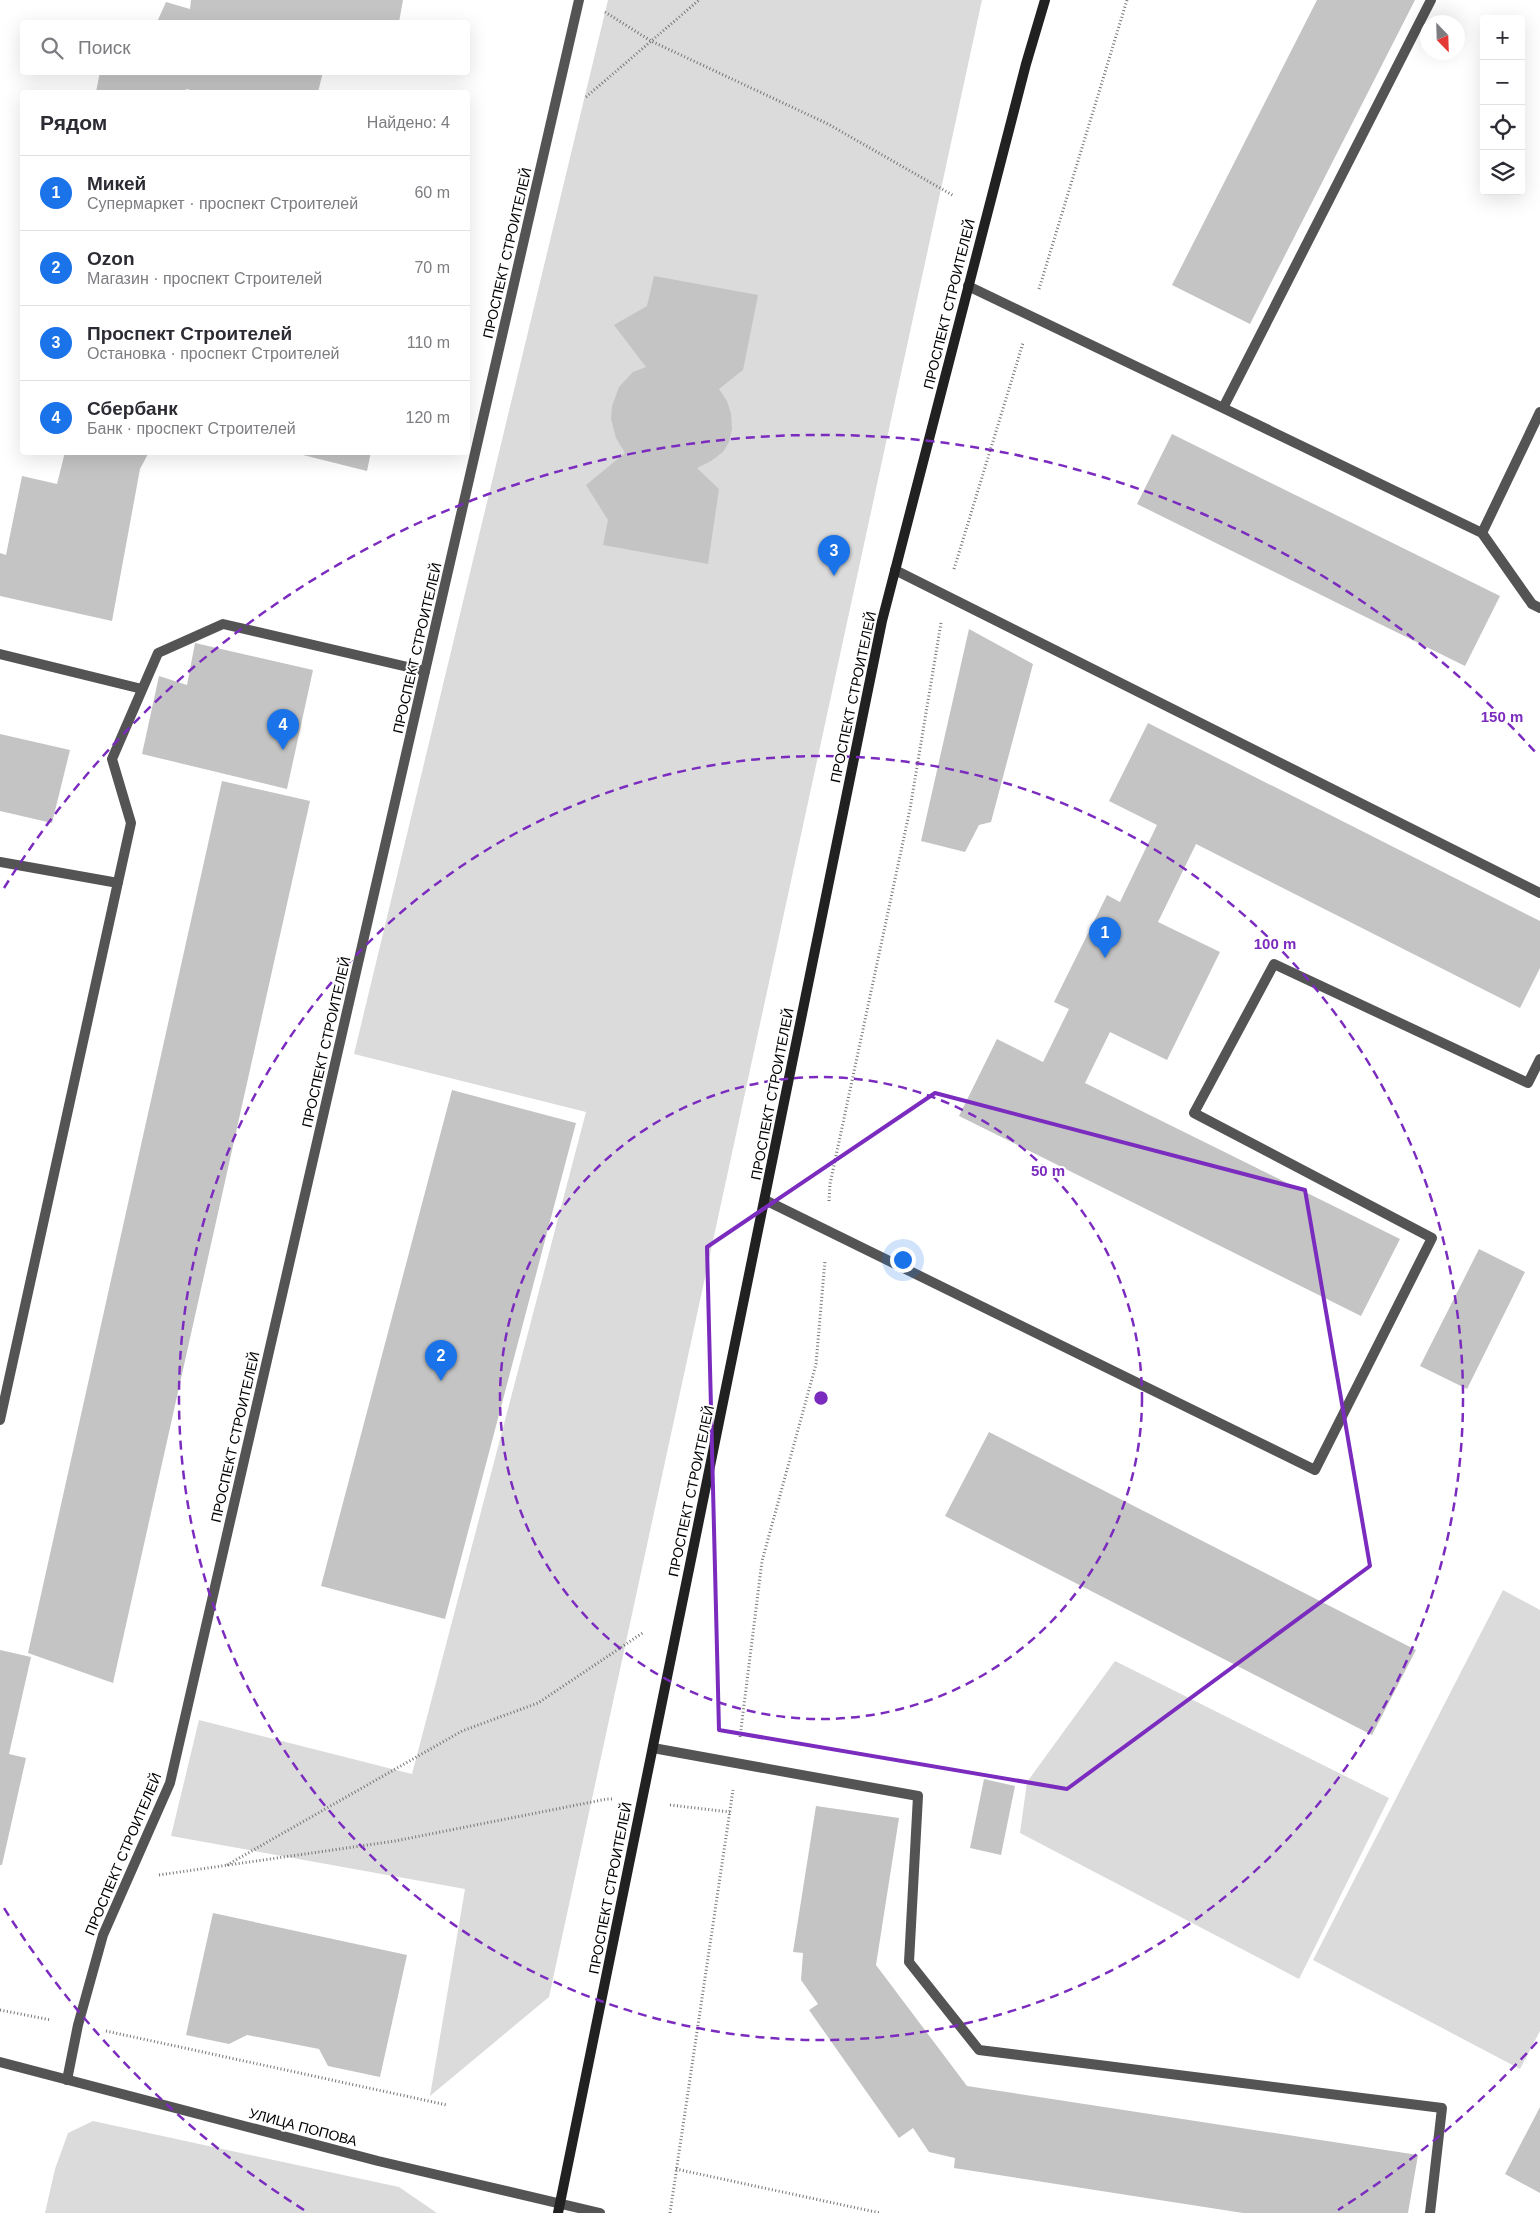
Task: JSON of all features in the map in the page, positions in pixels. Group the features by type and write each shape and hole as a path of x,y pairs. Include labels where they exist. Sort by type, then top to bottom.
{"main road":[{"name":"ПРОСПЕКТ СТРОИТЕЛЕЙ","path":"558,2213 882,621 1026,64 1046,0"}],"street":[{"path":"1223,408 1431,0"},
{"name":"ПРОСПЕКТ СТРОИТЕЛЕЙ","path":"67,2080 78,2025 103,1934 170,1782 579,2"},
{"path":"968,286 1482,533 1532,604 1540,608"},
{"path":"1482,533 1540,412"},
{"path":"895,570 1540,893"},
{"path":"0,1420 131,824 112,758 158,653 223,624 425,671"},
{"path":"0,654 142,689"},
{"path":"0,862 118,884"},
{"path":"765,1200 1315,1470 1432,1238 1194,1113 1274,964 1528,1083 1540,1059"},
{"path":"652,1748 918,1796 909,1962 979,2050 1442,2108 1430,2213"},
{"name":"УЛИЦА ПОПОВА","path":"0,2062 378,2161 560,2202 600,2213"}],"path":[{"path":"552,120 585,98 699,0"},
{"path":"670,2213 730,1812 762,1561 816,1364 830,1184 910,809 946,596 1127,0"},
{"path":"579,2 605,12 651,41 828,124 954,196"},
{"path":"224,1866 462,1732 538,1703 644,1632"},
{"path":"126,1880 395,1841 607,1799 730,1812"},
{"path":"0,2010 78,2025 447,2105"},
{"path":"676,2169 880,2213"}],"highlighted area":[{"path":"935,1093 1305,1190 1370,1566 1067,1789 719,1730 707,1247"}],"shaded area":[{"path":"608,0 982,0 549,1997 430,2096 465,1889 171,1836 199,1720 412,1774 586,1112 354,1054"},
{"path":"1503,1590 1540,1610 1540,2031 1520,2069 1313,1960"},
{"path":"1115,1661 1389,1798 1299,1979 1020,1833 1027,1782"},
{"path":"93,2121 399,2187 437,2213 45,2213 55,2169 68,2133"}],"building":[{"path":"191,0 403,0 399,20 158,20 166,2 190,9"},
{"path":"1317,0 1415,0 1250,324 1172,285"},
{"path":"99,75 322,75 318,90 96,90"},
{"path":"654,276 758,295 743,370 719,389 727,401 731,414 732,429 729,442 723,452 697,468 719,489 708,564 603,545 608,520 586,485 625,453 616,438 611,419 612,406 619,387 633,372 646,367 614,325 647,306"},
{"path":"1172,434 1500,596 1465,666 1137,504"},
{"path":"64,455 147,455 140,469 112,621 0,596 0,553 6,555 22,476 57,484"},
{"path":"303,455 370,455 367,471"},
{"path":"969,629 1033,664 991,822 979,825 965,852 921,841"},
{"path":"195,643 313,670 287,789 142,754 159,676 187,685"},
{"path":"1148,723 1540,921 1540,968 1520,1008 1196,844 1158,922 1220,952 1167,1060 1110,1032 1085,1083 1400,1239 1361,1316 959,1116 997,1039 1043,1062 1069,1009 1054,1002 1107,895 1120,902 1157,825 1109,801"},
{"path":"0,734 70,750 52,823 0,811"},
{"path":"222,781 310,801 113,1683 28,1653"},
{"path":"452,1090 576,1123 445,1619 321,1586"},
{"path":"1479,1249 1525,1272 1467,1389 1420,1366"},
{"path":"989,1432 1416,1650 1372,1735 945,1516"},
{"path":"0,1650 31,1657 9,1754 26,1758 2,1865 0,1865"},
{"path":"984,1779 1015,1786 1001,1855 970,1848"},
{"path":"816,1806 899,1818 876,1965 967,2086 1418,2155 1408,2213 1243,2213 954,2168 955,2158 929,2152 913,2128 899,2138 809,2010 818,2004 801,1980 803,1953 793,1952"},
{"path":"213,1913 407,1955 380,2077 328,2066 319,2049 247,2035 229,2044 186,2035"},
{"path":"1540,2107 1540,2193 1505,2174"}],"place":[{"name":"Проспект Строителей","path":"834,576"},
{"name":"Сбербанк","path":"283,750"},
{"name":"Микей","path":"1105,958"},
{"name":"Ozon","path":"441,1381"}]}
